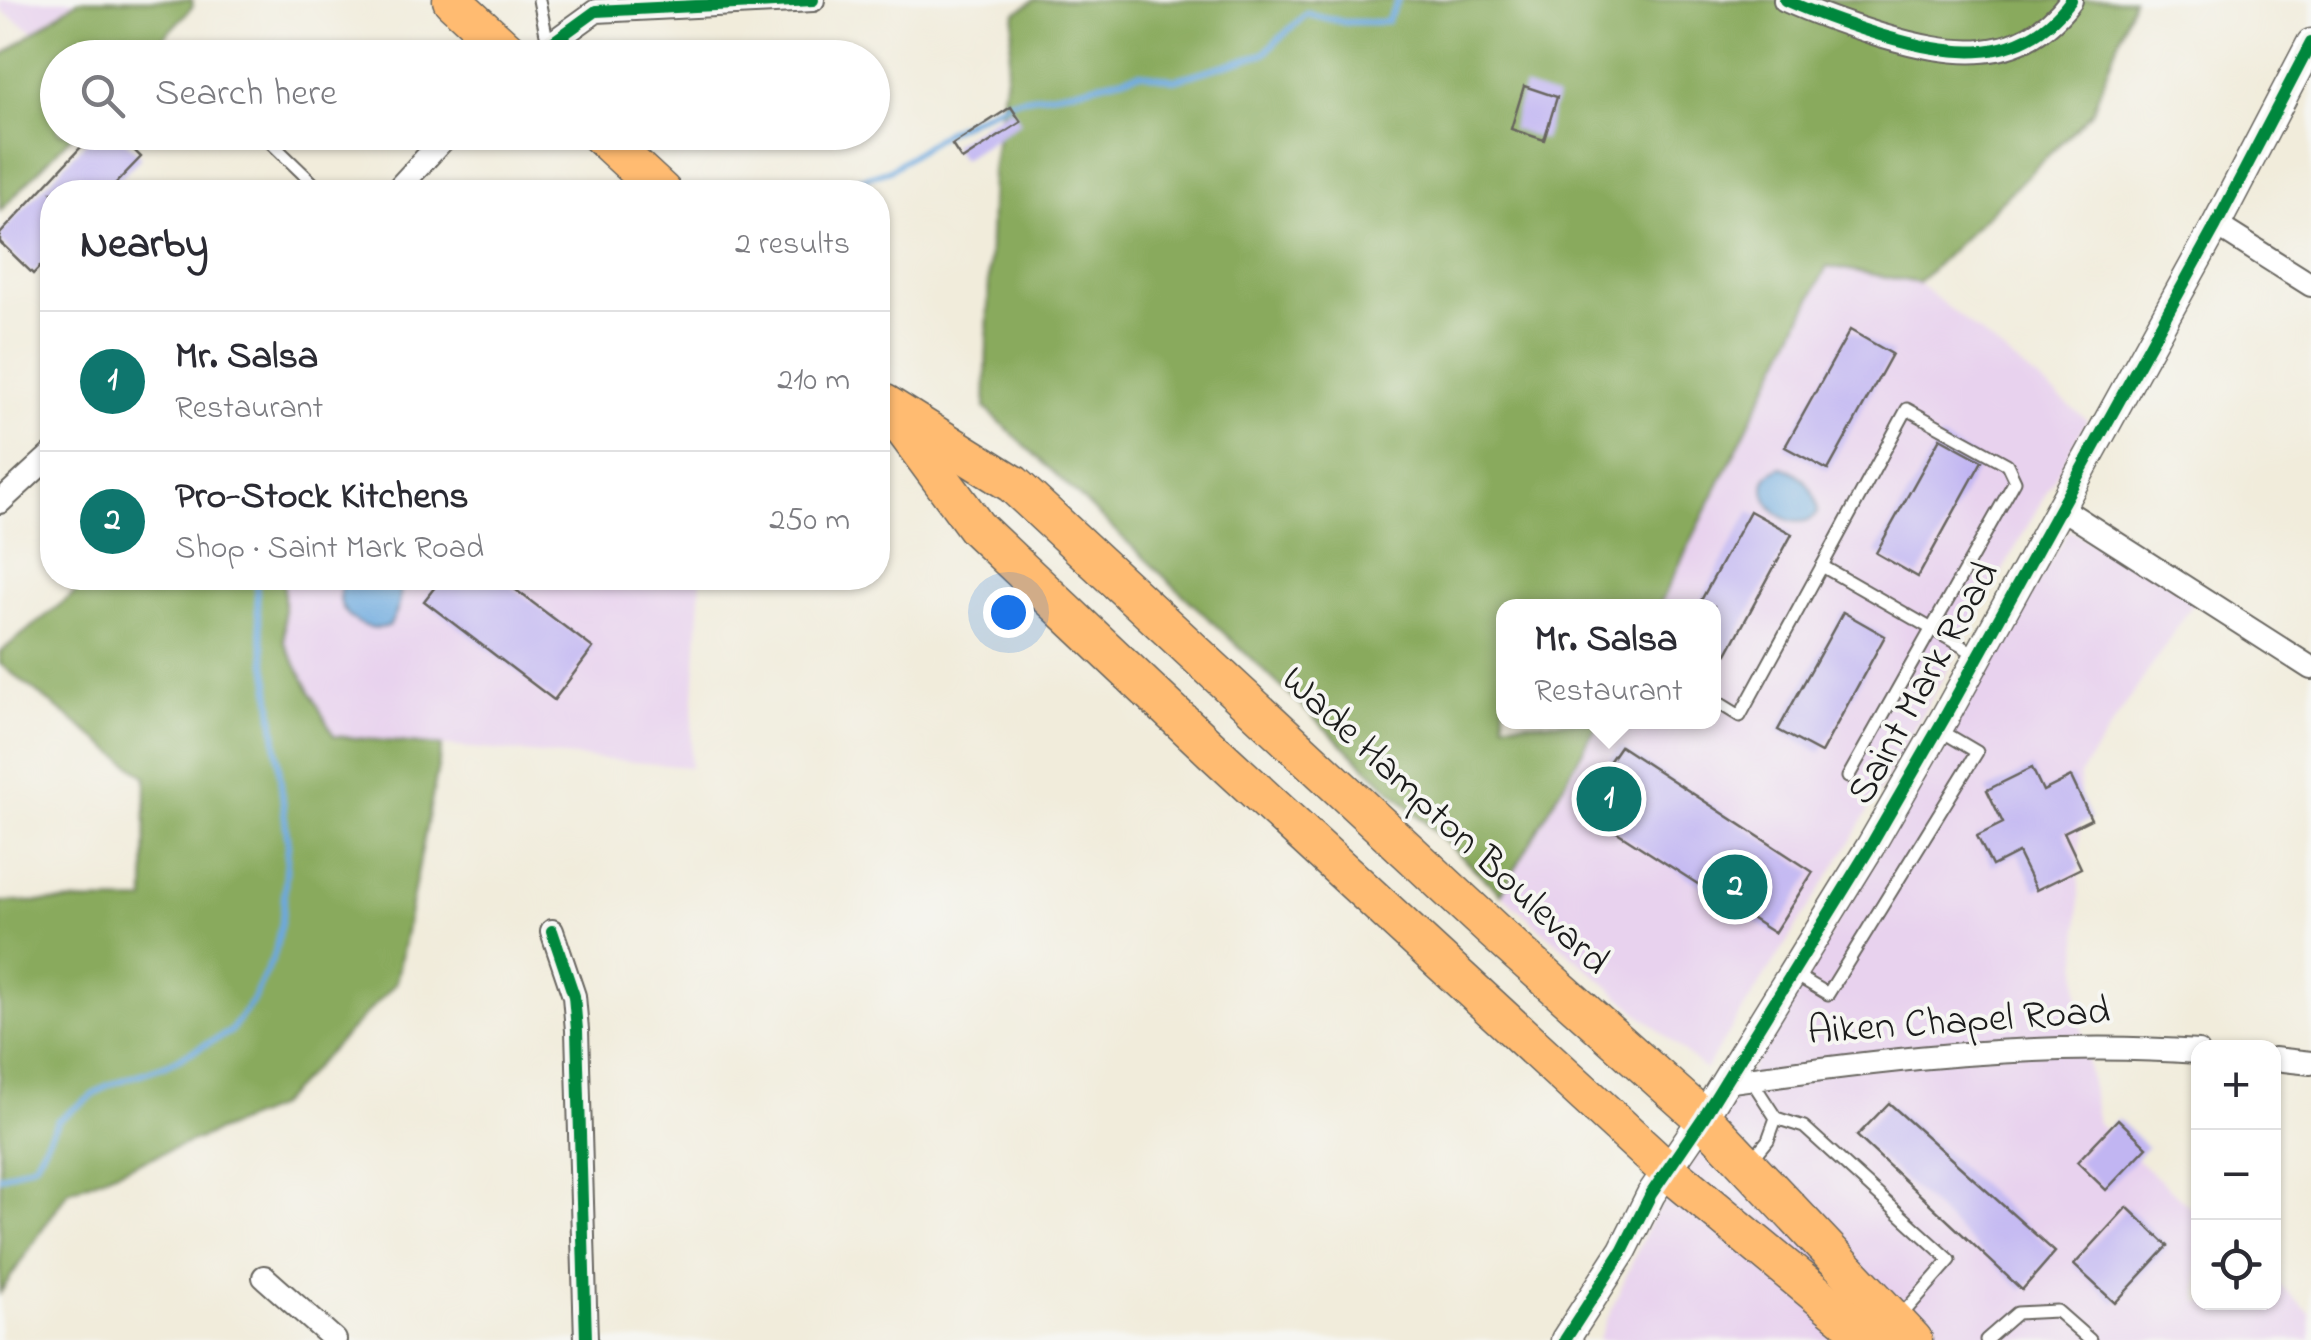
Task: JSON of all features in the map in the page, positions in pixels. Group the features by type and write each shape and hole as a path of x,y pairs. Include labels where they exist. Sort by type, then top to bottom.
{"main road":[{"path":"452,0 512,40"},
{"path":"616,150 649,180"},
{"name":"Wade Hampton Boulevard","path":"890,406 1013,484 1252,708 1702,1118 1894,1334"},
{"name":"Wade Hampton Boulevard","path":"890,412 976,527 1666,1169 1894,1334"},
{"path":"1214,752 1252,708"}],"street":[{"path":"551,40 596,11 813,0"},
{"path":"1785,0 1840,23 1913,45 1964,53 1999,49 2032,36 2062,13 2071,0"},
{"name":"Saint Mark Road","path":"1566,1340 1666,1169 1702,1118 1738,1080 1792,973 1938,729 2061,508 2311,42"},
{"path":"406,180 434,150"},
{"path":"2216,225 2311,285"},
{"path":"0,502 40,465"},
{"path":"2061,508 2311,668"},
{"path":"552,931 569,976 578,1030 586,1340"},
{"name":"Aiken Chapel Road","path":"1738,1080 2032,1049 2084,1046 2191,1052"},
{"path":"2281,1060 2311,1062"},
{"path":"264,1278 335,1340"}],"lane":[{"path":"533,40 539,0"},
{"path":"279,150 310,180"},
{"path":"1721,704 1740,716 1907,408 2007,464 2015,481 1848,778"},
{"path":"1822,566 1979,656"},
{"path":"1792,973 1828,994 1976,752 1938,729"},
{"path":"1738,1080 1776,1118 1804,1127 1950,1260 1894,1334"},
{"path":"1747,1166 1768,1140 1776,1118"},
{"path":"1986,1340 2017,1313 2057,1311 2090,1340"}],"shaded area":[{"path":"0,0 75,0 33,31 0,10"},
{"path":"1827,266 1918,283 2087,420 1850,843 1705,1070 1501,894 1595,729 1721,729 1721,599 1662,599"},
{"path":"2069,530 2198,596 2080,774 2078,1005 2098,1124 2191,1208 2191,1310 2281,1310 2281,1286 2310,1313 2311,1340 1598,1340 1651,1220 1739,1089"},
{"path":"284,590 700,590 690,767 334,736 284,642"}],"green space":[{"path":"78,0 192,0 193,6 161,40 40,40 40,150 58,150 0,211 0,57"},
{"path":"1035,0 2133,0 2092,112 1918,283 1827,266 1662,599 1496,599 1496,729 1595,729 1501,894 985,408 992,171 1015,13"},
{"path":"79,590 284,590 284,642 334,736 442,746 396,983 275,1108 68,1191 0,1293 0,902 145,901 146,777 0,664 0,652"}],"water":[{"path":"1782,467 1802,478 1814,497 1818,512 1807,520 1782,517 1766,497 1764,485 1769,475"},
{"path":"341,590 400,591 389,626 378,628 348,616"}],"building":[{"path":"1524,86 1557,97 1544,140 1511,129"},
{"path":"1011,107 1021,122 962,160 952,145"},
{"path":"78,150 134,150 141,157 119,180 50,180"},
{"path":"40,191 40,267 33,274 0,242 0,234"},
{"path":"1850,330 1892,354 1828,470 1785,447"},
{"path":"1940,438 1982,461 1918,577 1876,553"},
{"path":"1750,511 1792,534 1727,654 1721,650 1721,599 1702,599"},
{"path":"433,590 516,590 593,648 554,700 424,601"},
{"path":"1843,612 1885,636 1821,753 1778,730"},
{"path":"1620,746 1813,872 1774,933 1578,807"},
{"path":"2032,768 2043,791 2071,777 2091,819 2064,832 2081,868 2036,890 2018,853 1992,866 1977,836 2003,823 1987,790"},
{"path":"1889,1103 2055,1252 2022,1290 1857,1136"},
{"path":"2118,1119 2147,1147 2106,1190 2077,1162"},
{"path":"2127,1207 2168,1246 2115,1303 2074,1265"}],"waterway":[{"path":"858,180 890,170 946,132 1012,100 1141,73 1174,80 1263,54 1307,13 1343,22 1387,22 1398,0"},
{"path":"0,1177 35,1163 58,1120 108,1085 164,1066 230,1032 252,1002 275,953 283,912 288,845 257,590"}],"cycle path":[{"path":"556,40 596,11 813,0"},
{"path":"1785,0 1880,35 1958,51 1983,51 2030,37 2071,0"},
{"path":"1565,1340 1623,1250 1651,1194 1703,1118 1870,847 1945,717 2216,225 2311,43"},
{"path":"552,931 574,996 577,1030 586,1340"}],"place":[{"name":"Mr. Salsa","path":"1609,799"},
{"name":"Pro-Stock Kitchens","path":"1735,887"}]}
